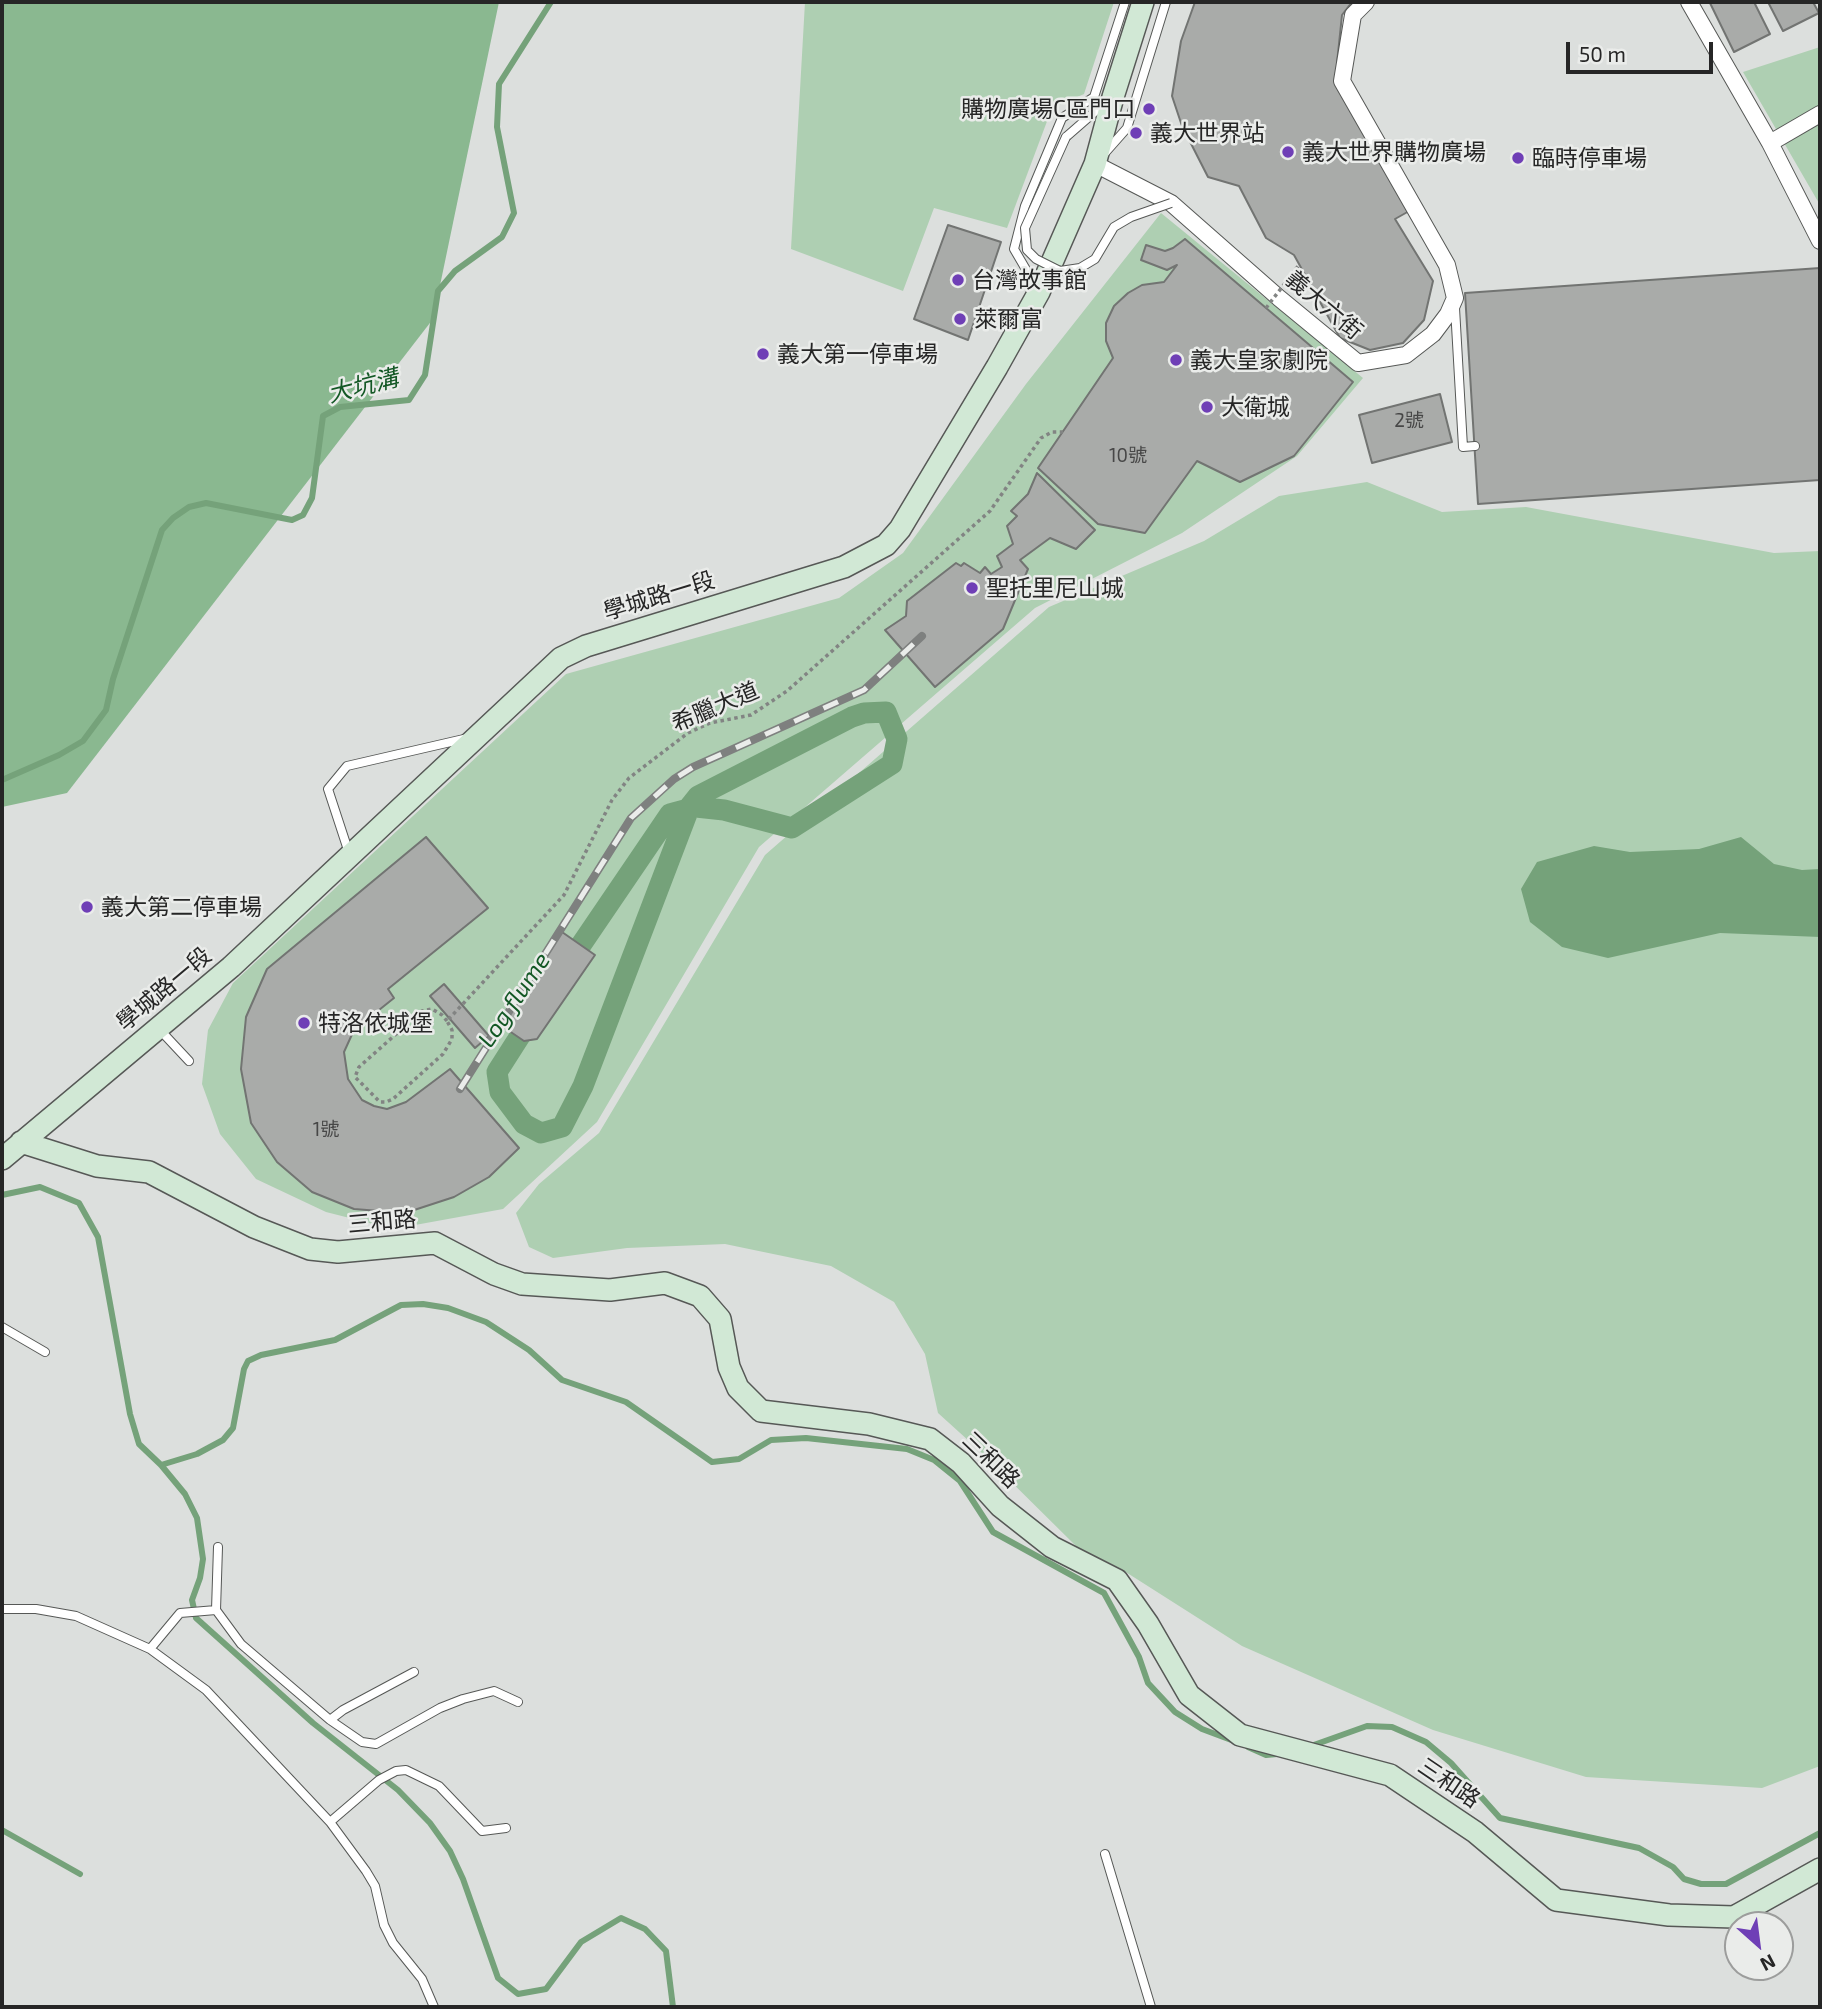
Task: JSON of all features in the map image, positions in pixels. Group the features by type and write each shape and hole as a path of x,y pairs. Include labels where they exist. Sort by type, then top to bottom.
{"street":[{"name":"學城路一段","path":"21,1142 231,967 349,856 482,739 561,659 586,646 844,567 886,545 900,529 1039,292 1096,164 1113,97 1143,2"},
{"path":"1366,2 1353,15 1342,81 1447,265 1455,298"},
{"path":"1689,2 1770,143 1820,241"},
{"path":"1770,143 1820,114"},
{"name":"義大六街","path":"1096,164 1171,203 1357,363 1406,355 1433,334 1448,314 1455,298"},
{"path":"2,1159 21,1142"},
{"name":"三和路","path":"21,1142 97,1166 149,1172 254,1227 310,1249 338,1252 435,1243 494,1274 522,1284 610,1290 665,1283 700,1296 720,1319 729,1367 738,1388 761,1411 869,1424 930,1439 961,1464 999,1506 1052,1547 1117,1580 1148,1625 1189,1695 1240,1735 1390,1775 1475,1832 1556,1900 1669,1915 1734,1917 1820,1869"}],"lane":[{"path":"1039,292 1014,249 1025,206 1062,118 1094,97 1125,2"},
{"path":"1096,164 1127,128 1166,2"},
{"path":"1113,97 1066,137 1025,228 1027,250 1036,259 1060,271 1080,268 1095,259 1114,227 1171,203"},
{"path":"1455,298 1463,447 1475,446"},
{"path":"349,856 328,789 347,766 482,739"},
{"path":"158,1028 189,1061"},
{"path":"2,1327 45,1352"},
{"path":"218,1547 212,1610 241,1644 330,1720 362,1742 376,1744 439,1708 494,1691 518,1702"},
{"path":"2,1609 36,1609 76,1616 150,1650 206,1690 330,1822 376,1886 384,1926 422,1979 435,2007"},
{"path":"150,1650 180,1613 212,1610"},
{"path":"330,1720 343,1710 414,1672"},
{"path":"330,1822 379,1780 396,1771 405,1770 439,1786 482,1831 506,1828"},
{"path":"1105,1854 1151,2007"}],"path":[{"path":"1266,308 1299,265"},
{"name":"希臘大道","path":"447,1021 564,895 612,800 629,778 688,733 710,723 751,715 787,691 990,511 1041,438 1052,432 1063,432"},
{"path":"432,1009 447,1021 452,1030 449,1047 389,1101 380,1102 355,1077 359,1067 422,1011 432,1009"}],"shaded area":[{"path":"2,2 499,2 433,319 67,793 2,807"},
{"path":"805,2 1114,2 1084,94 1052,108 1007,228 934,208 903,291 791,249"},
{"path":"1820,47 1820,205 1743,72"},
{"path":"1161,213 1363,378 1297,456 1182,533 1035,608 759,847 597,1122 503,1209 393,1229 326,1212 256,1179 220,1134 202,1084 208,1030 233,983 566,674 839,598 903,553 1026,384"},
{"path":"1367,482 1442,512 1526,507 1774,553 1820,551 1820,1766 1762,1788 1586,1777 1433,1730 1242,1646 1121,1569 1077,1547 938,1413 925,1354 894,1302 831,1266 725,1244 627,1248 553,1258 529,1247 516,1213 539,1184 599,1133 765,855 1049,607 1204,541 1279,496"},
{"path":"1741,837 1774,864 1802,870 1820,869 1820,937 1720,933 1608,958 1562,947 1530,922 1521,889 1537,862 1594,846 1630,852 1699,849"}],"building":[{"name":"義大世界購物廣場","path":"1195,2 1352,2 1342,15 1337,63 1411,210 1395,219 1433,281 1424,320 1403,343 1370,350 1340,338 1294,255 1266,238 1239,186 1208,177 1182,126 1172,96 1181,41"},
{"path":"1754,2 1770,34 1734,52 1710,3"},
{"path":"1768,2 1813,2 1819,13 1783,31"},
{"name":"台灣故事館","path":"948,225 1001,242 968,340 914,319"},
{"name":"大衛城","path":"1185,239 1353,382 1294,456 1240,482 1197,461 1145,533 1098,524 1038,468 1113,358 1106,341 1106,323 1114,306 1142,285 1164,282 1177,265 1167,270 1141,260 1146,245 1165,251"},
{"path":"1820,268 1820,480 1478,504 1465,293"},
{"path":"1440,394 1452,442 1372,463 1359,415"},
{"name":"聖托里尼山城","path":"1037,473 1095,530 1076,549 1050,538 1020,560 1028,569 1003,629 935,687 885,630 906,616 907,601 956,563 961,566 964,563 980,573 985,567 991,574 1002,567 997,556 1013,544 1007,526 1017,516 1011,511 1028,494"},
{"name":"特洛依城堡","path":"426,837 488,908 388,989 394,998 354,1030 344,1052 348,1079 362,1100 387,1109 406,1102 450,1069 519,1148 489,1177 454,1197 405,1213 354,1209 312,1192 277,1162 251,1123 241,1069 246,1017 267,969"},
{"path":"562,932 595,955 537,1039 524,1041 499,1024"},
{"path":"444,984 489,1036 475,1048 430,996"}],"waterway":[{"name":"大坑溝","path":"2,780 59,755 83,741 106,710 113,679 162,530 173,518 189,507 206,503 292,520 303,515 312,498 323,416 340,407 409,400 425,375 438,291 455,271 502,237 514,213 497,127 499,84 551,2"},
{"name":"Log flume","path":"534,1014 497,1072 500,1092 524,1124 541,1133 562,1127 583,1086 690,806 698,796 852,717 864,713 886,712 897,739 892,764 792,828 724,810 696,807"},
{"name":"Log flume","path":"566,967 670,814 696,807"},
{"path":"2,1195 40,1187 79,1203 98,1237 130,1414 139,1444 185,1494 197,1518 203,1559 192,1600 196,1618 313,1723 398,1790 430,1823 450,1851 463,1879 498,1978 518,1994 546,1989 581,1942 621,1918 645,1929 666,1951 673,2007"},
{"path":"161,1465 197,1454 223,1440 233,1428 244,1369 248,1361 261,1355 335,1340 401,1305 423,1304 448,1308 486,1322 529,1350 562,1380 626,1402 712,1462 739,1459 771,1440 806,1438 907,1449 934,1460 960,1481 993,1532 1104,1593 1139,1657 1148,1683 1175,1712 1202,1729 1234,1741"},
{"path":"1311,1746 1367,1726 1392,1727 1426,1742 1451,1763 1500,1818 1639,1848 1673,1867 1684,1879 1701,1884 1726,1884 1820,1833"},
{"path":"1248,1747 1266,1755 1277,1754"},
{"path":"2,1830 80,1874"}],"railway":[{"path":"460,1089 631,818 674,779 693,767 864,690 922,636"}],"place":[{"name":"購物廣場C區門口","path":"1149,109"},
{"name":"義大世界站","path":"1136,133"},
{"name":"義大世界購物廣場","path":"1288,152"},
{"name":"臨時停車場","path":"1518,158"},
{"name":"台灣故事館","path":"958,280"},
{"name":"萊爾富","path":"960,319"},
{"name":"義大第一停車場","path":"763,354"},
{"name":"義大皇家劇院","path":"1176,360"},
{"name":"大衛城","path":"1207,407"},
{"name":"聖托里尼山城","path":"972,588"},
{"name":"義大第二停車場","path":"87,907"},
{"name":"特洛依城堡","path":"304,1023"}]}
